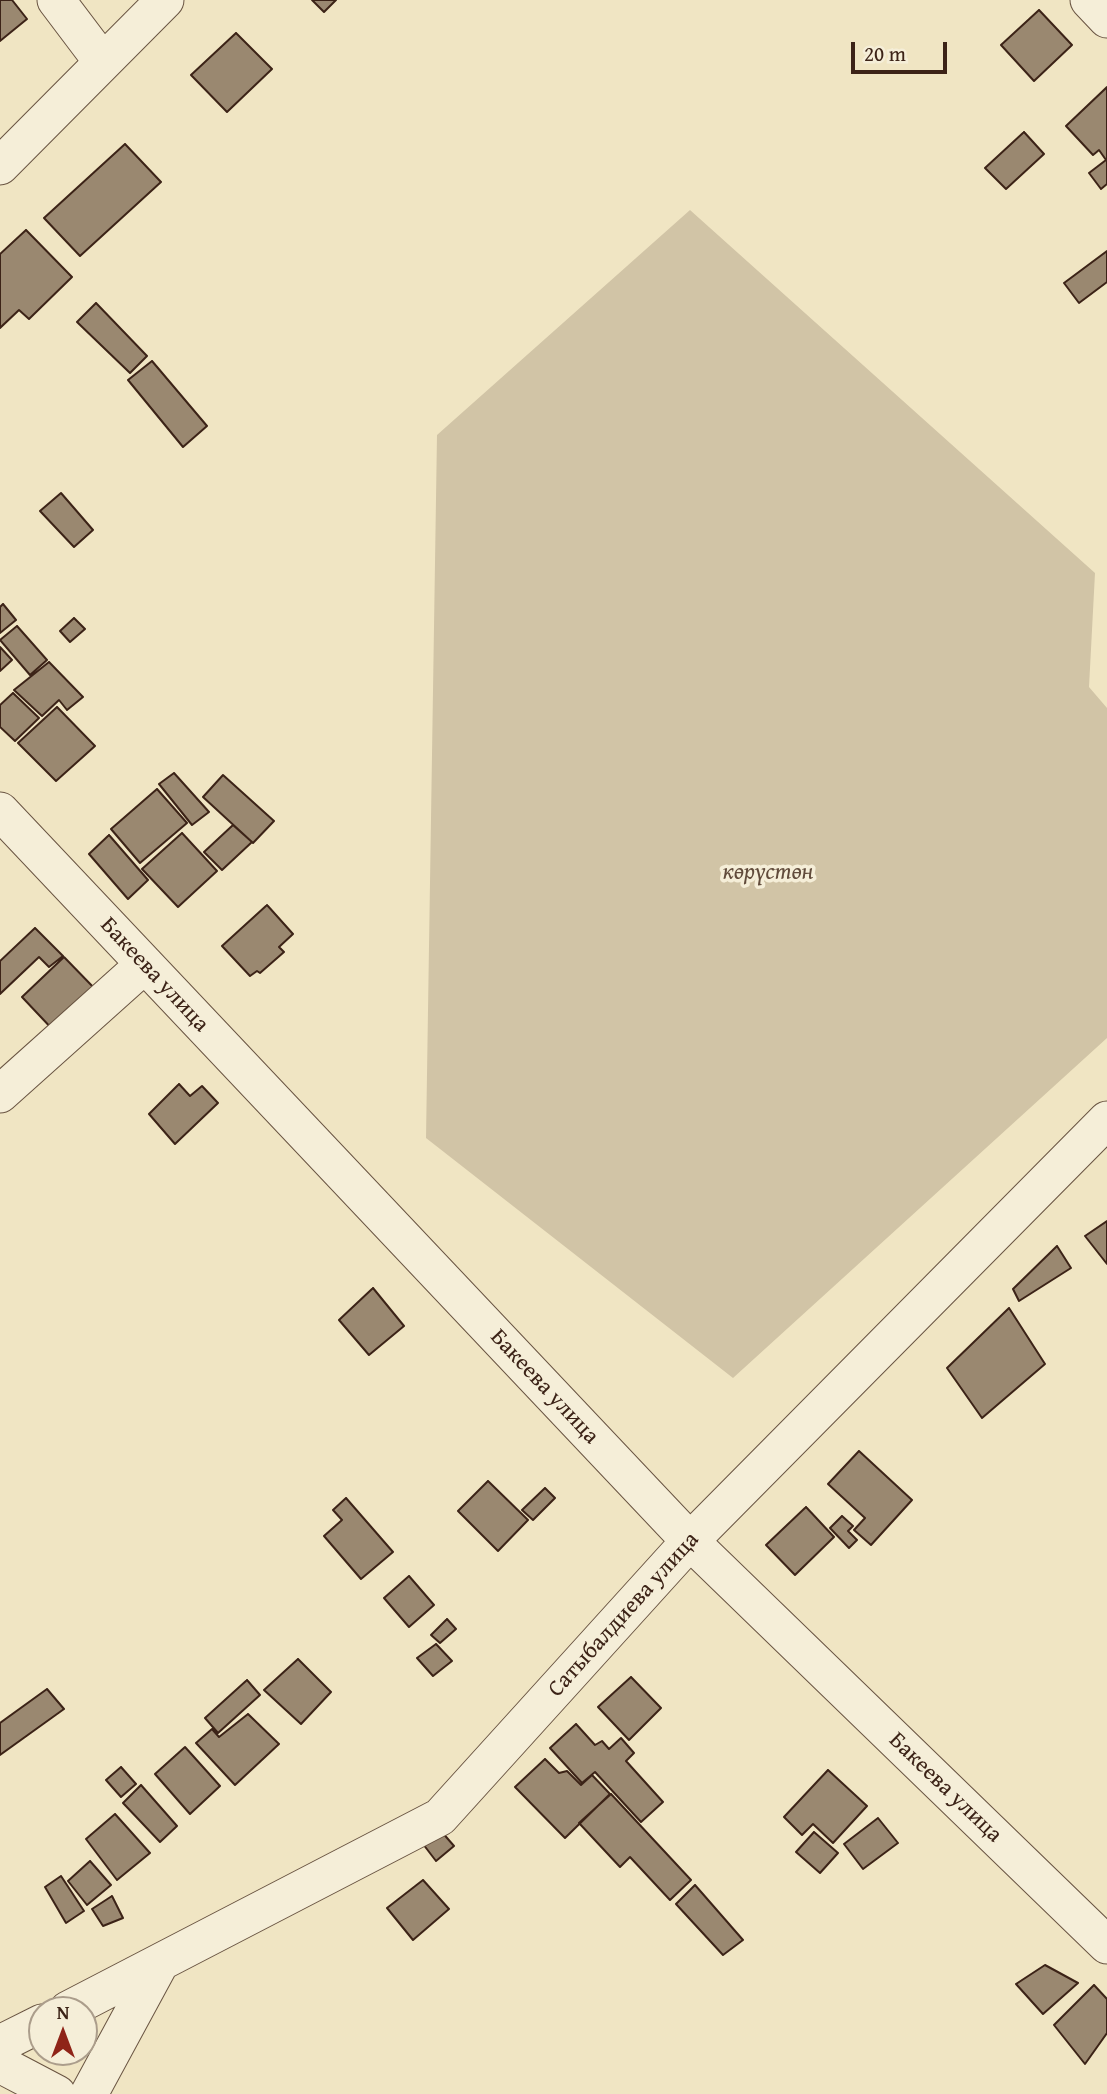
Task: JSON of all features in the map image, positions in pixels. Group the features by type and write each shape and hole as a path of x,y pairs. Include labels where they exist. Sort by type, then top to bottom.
{"street":[{"path":"56,0 102,61"},
{"path":"0,166 165,0"},
{"path":"1089,0 1107,19"},
{"name":"Бакеева улица","path":"0,811 690,1541 1107,1945"},
{"path":"0,1094 144,965"},
{"name":"Сатыбалдиева улица","path":"96,1996 440,1817 690,1541 1107,1120"},
{"path":"89,2094 160,1964"},
{"path":"0,2044 28,2030"},
{"path":"0,2064 57,2094"}],"green space":[{"name":"көрүстөн","path":"690,210 1095,573 1089,687 1107,708 1107,1038 733,1378 426,1138 437,435"}],"building":[{"path":"0,0 12,0 27,19 0,41"},
{"path":"312,0 336,0 324,12"},
{"path":"1039,10 1072,45 1034,81 1001,45"},
{"path":"236,33 272,69 227,112 191,75"},
{"path":"1107,87 1107,184 1101,189 1089,173 1106,160 1099,150 1093,155 1066,126"},
{"path":"1024,132 1044,154 1006,189 985,168"},
{"path":"125,144 161,182 80,256 44,218"},
{"path":"26,230 72,277 29,319 19,310 0,328 0,254"},
{"path":"1107,251 1107,282 1079,303 1064,283"},
{"path":"96,303 147,356 130,373 77,322"},
{"path":"152,361 207,426 183,447 128,380"},
{"path":"61,493 93,530 74,547 40,511"},
{"path":"3,604 16,620 0,633 0,607"},
{"path":"74,618 85,629 70,642 60,631"},
{"path":"17,626 47,660 30,675 0,640"},
{"path":"0,647 12,660 0,671"},
{"path":"49,662 83,697 67,710 59,700 42,716 14,690"},
{"path":"13,693 39,718 15,741 0,727 0,705"},
{"path":"57,707 95,746 56,781 18,743"},
{"path":"174,773 209,812 192,825 159,784"},
{"path":"223,775 274,821 253,843 203,797"},
{"path":"157,789 187,823 140,863 111,829"},
{"path":"233,825 252,842 222,870 204,852"},
{"path":"182,833 217,871 178,907 142,869"},
{"path":"109,835 148,880 128,899 89,854"},
{"path":"267,905 293,934 279,947 284,952 260,973 257,971 250,976 222,946"},
{"path":"35,928 63,956 49,967 39,957 0,994 0,961"},
{"path":"64,957 98,992 55,1032 22,997"},
{"path":"179,1084 190,1096 202,1086 218,1103 175,1144 149,1114"},
{"path":"1107,1221 1107,1264 1085,1236"},
{"path":"1057,1246 1071,1268 1019,1301 1013,1289"},
{"path":"373,1288 404,1326 369,1355 339,1320"},
{"path":"1009,1308 1045,1364 982,1418 947,1368"},
{"path":"859,1451 912,1500 871,1545 854,1530 865,1518 828,1484"},
{"path":"488,1481 528,1520 498,1551 458,1511"},
{"path":"545,1488 555,1498 533,1520 522,1510"},
{"path":"346,1498 393,1552 361,1579 324,1536 342,1520 333,1510"},
{"path":"806,1507 834,1537 795,1575 766,1545"},
{"path":"842,1516 853,1526 848,1531 857,1540 849,1548 830,1528"},
{"path":"409,1576 434,1605 409,1627 384,1598"},
{"path":"447,1619 456,1629 440,1643 431,1635"},
{"path":"436,1644 452,1661 433,1676 417,1658"},
{"path":"298,1659 331,1692 301,1724 264,1690"},
{"path":"631,1677 661,1708 629,1740 598,1707"},
{"path":"247,1680 260,1695 218,1733 205,1718"},
{"path":"47,1689 64,1709 0,1755 0,1723"},
{"path":"248,1714 279,1744 235,1785 196,1743 212,1729 219,1737"},
{"path":"576,1724 595,1745 602,1741 609,1749 621,1738 634,1753 626,1761 663,1802 641,1822 595,1772 582,1783 550,1748"},
{"path":"185,1747 220,1786 190,1814 155,1774"},
{"path":"545,1759 559,1773 567,1771 581,1785 592,1775 610,1794 565,1838 515,1787"},
{"path":"121,1767 136,1784 121,1797 106,1780"},
{"path":"828,1770 867,1806 833,1843 813,1824 802,1835 784,1817"},
{"path":"141,1785 177,1826 160,1842 123,1803"},
{"path":"611,1794 691,1880 670,1900 630,1857 620,1867 579,1823"},
{"path":"115,1814 150,1853 117,1880 86,1839"},
{"path":"878,1818 898,1843 863,1869 844,1844"},
{"path":"441,1831 454,1846 436,1861 423,1844"},
{"path":"814,1832 838,1853 820,1873 796,1852"},
{"path":"90,1861 111,1885 87,1905 68,1881"},
{"path":"61,1876 84,1911 66,1923 45,1887"},
{"path":"423,1880 449,1909 413,1940 387,1908"},
{"path":"695,1885 743,1940 723,1955 676,1904"},
{"path":"112,1896 123,1918 103,1926 92,1909"},
{"path":"1045,1965 1078,1983 1043,2014 1016,1984"},
{"path":"1094,1985 1107,1999 1107,2033 1085,2064 1054,2025"}]}
